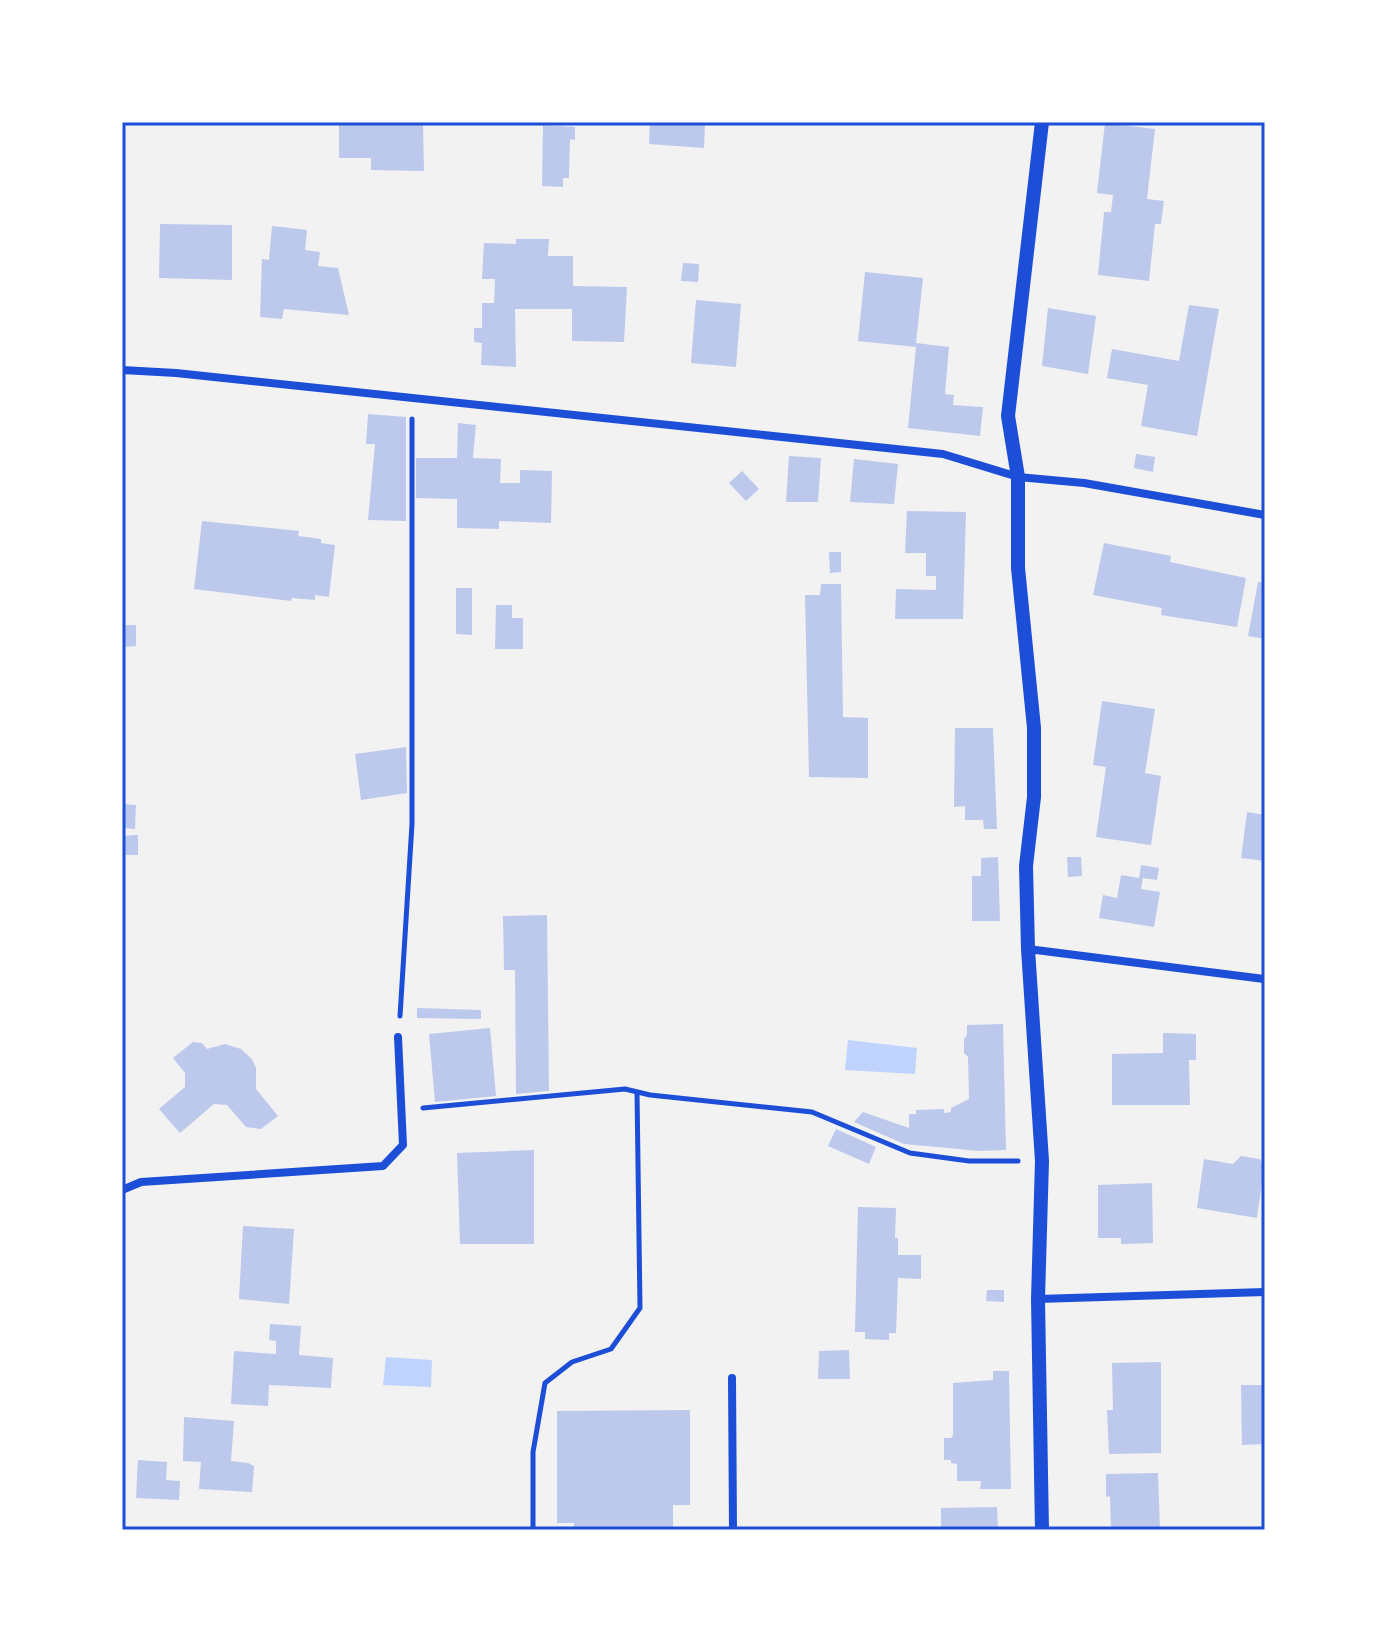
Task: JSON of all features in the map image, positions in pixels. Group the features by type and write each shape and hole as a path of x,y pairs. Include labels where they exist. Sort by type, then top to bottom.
{"street":[{"path":"1042,122 1008,416 1018,477 1018,568 1034,728 1034,797 1026,866 1028,949 1042,1161 1038,1299 1042,1530"},
{"path":"122,370 176,373 943,454 1018,477 1084,483 1265,515"},
{"path":"1028,949 1264,979"},
{"path":"122,1190 141,1182 383,1166 403,1145 398,1037"},
{"path":"1038,1299 1265,1292"},
{"path":"732,1378 733,1530"}],"path":[{"path":"398,1037 412,824 410,556 413,398"},
{"path":"402,1110 625,1089 812,1112 910,1153 969,1161 1042,1161"},
{"path":"533,1530 533,1452 545,1383 572,1362 611,1349 640,1308 637,1092"}],"water":[{"path":"848,1040 917,1048 915,1074 845,1070"},
{"path":"386,1357 432,1360 431,1387 383,1385"}],"building":[{"path":"339,122 423,122 424,171 371,170 371,158 339,158"},
{"path":"650,122 705,122 704,148 649,144"},
{"path":"1105,123 1155,129 1147,199 1164,201 1161,224 1155,224 1149,281 1098,275 1104,212 1111,212 1113,195 1097,193"},
{"path":"543,125 575,127 575,140 570,139 569,178 563,178 563,187 542,186"},
{"path":"160,224 232,225 232,280 159,278"},
{"path":"272,226 307,230 305,250 320,252 318,266 338,268 349,315 284,309 282,319 260,317 262,259 269,260"},
{"path":"516,239 549,239 548,256 573,256 573,286 627,287 624,342 572,341 572,309 515,309 516,367 481,365 482,343 474,342 474,328 482,328 482,303 494,303 495,279 482,279 484,243 516,244"},
{"path":"683,263 699,264 698,282 681,281"},
{"path":"865,272 923,278 916,343 949,347 945,394 954,395 953,405 983,407 980,436 908,428 916,347 858,341"},
{"path":"696,300 741,304 736,367 691,363"},
{"path":"1189,305 1219,309 1197,436 1141,426 1148,385 1107,378 1112,349 1179,361"},
{"path":"1048,308 1096,316 1088,374 1042,366"},
{"path":"368,414 406,417 406,521 368,520 375,444 366,444"},
{"path":"458,423 476,425 473,458 501,459 500,483 520,483 520,470 552,471 551,523 499,521 499,529 457,528 457,499 416,498 416,458 457,458"},
{"path":"1136,454 1155,457 1153,472 1134,468"},
{"path":"789,456 821,458 818,502 786,502"},
{"path":"854,459 898,464 894,504 850,502"},
{"path":"742,471 759,489 746,501 729,483"},
{"path":"907,511 966,512 963,619 895,619 896,589 936,590 936,576 926,576 926,553 905,553"},
{"path":"202,521 299,531 298,536 321,539 321,543 335,545 329,597 315,595 315,600 292,598 291,601 194,589"},
{"path":"1104,543 1171,556 1170,562 1246,578 1237,627 1161,615 1162,608 1093,595"},
{"path":"829,552 841,552 841,572 830,573"},
{"path":"1258,582 1265,583 1265,639 1248,636"},
{"path":"821,584 841,584 843,717 868,718 868,778 809,777 805,595 820,595"},
{"path":"456,588 472,588 472,635 456,634"},
{"path":"496,605 512,605 512,618 523,618 523,649 495,649"},
{"path":"122,625 136,625 136,646 122,647"},
{"path":"1102,701 1155,709 1145,773 1161,776 1151,845 1096,837 1106,767 1093,765"},
{"path":"955,728 993,728 997,829 984,829 983,820 965,820 965,806 954,807"},
{"path":"406,747 407,793 361,800 355,754"},
{"path":"125,804 136,805 135,829 123,828"},
{"path":"1247,812 1265,815 1265,861 1241,858"},
{"path":"138,835 138,855 122,855 122,836"},
{"path":"998,857 1000,921 972,921 972,876 981,876 981,858"},
{"path":"1067,857 1081,857 1082,876 1068,877"},
{"path":"1141,865 1159,868 1157,880 1143,878 1141,889 1160,892 1154,927 1099,918 1103,895 1117,898 1121,875 1139,878"},
{"path":"547,915 549,1091 516,1094 515,970 504,970 503,916"},
{"path":"417,1008 481,1010 481,1019 417,1018"},
{"path":"1003,1024 1006,1150 979,1151 904,1144 854,1122 863,1112 909,1128 909,1114 916,1114 916,1110 944,1109 944,1113 951,1112 951,1108 969,1099 968,1057 964,1053 967,1025"},
{"path":"490,1028 496,1096 435,1102 429,1034"},
{"path":"1163,1033 1196,1034 1196,1060 1189,1060 1190,1105 1112,1105 1112,1054 1163,1053"},
{"path":"193,1042 202,1043 207,1049 225,1044 241,1049 252,1059 256,1068 256,1089 278,1116 261,1129 246,1127 227,1105 214,1104 180,1133 159,1109 185,1087 185,1073 173,1058"},
{"path":"836,1129 876,1147 869,1164 828,1146"},
{"path":"534,1150 534,1244 460,1244 457,1153"},
{"path":"1241,1156 1260,1159 1264,1168 1257,1218 1197,1208 1204,1159 1233,1164"},
{"path":"1152,1183 1153,1243 1121,1244 1121,1238 1098,1238 1098,1185"},
{"path":"858,1207 896,1208 898,1255 921,1255 921,1279 898,1278 896,1333 889,1333 889,1340 865,1339 865,1332 855,1332"},
{"path":"243,1226 294,1229 289,1304 239,1299"},
{"path":"987,1290 1004,1290 1004,1302 986,1301"},
{"path":"270,1324 301,1326 299,1355 333,1358 331,1388 269,1385 268,1406 231,1404 234,1351 276,1354 276,1341 269,1340"},
{"path":"849,1350 850,1379 818,1379 819,1351"},
{"path":"1161,1362 1161,1453 1109,1454 1107,1410 1113,1410 1112,1363"},
{"path":"993,1371 1009,1371 1011,1489 980,1489 981,1481 957,1481 957,1464 944,1460 944,1438 953,1435 953,1383 993,1380"},
{"path":"1241,1385 1265,1385 1265,1444 1242,1445"},
{"path":"690,1410 690,1505 673,1505 673,1530 574,1530 574,1523 557,1523 557,1411"},
{"path":"184,1417 234,1421 231,1461 254,1466 252,1492 199,1489 201,1462 183,1461"},
{"path":"138,1460 167,1462 166,1480 180,1481 179,1500 136,1498"},
{"path":"1158,1473 1160,1530 1111,1530 1106,1474"},
{"path":"997,1507 998,1530 941,1530 941,1508"}]}
